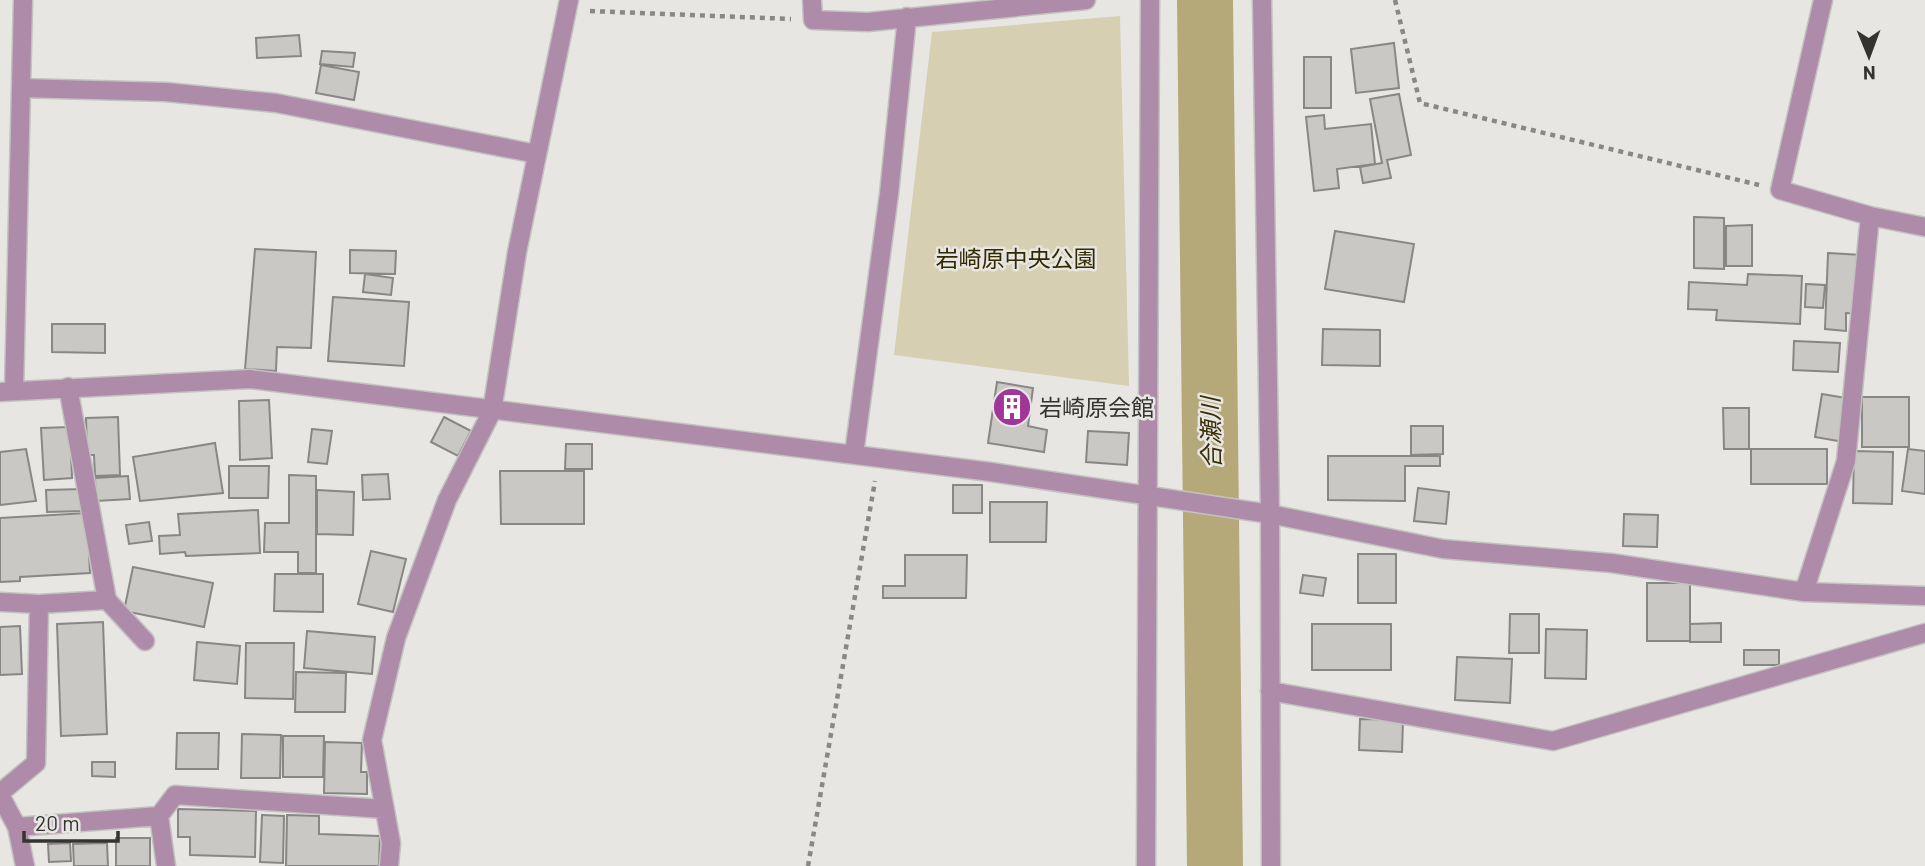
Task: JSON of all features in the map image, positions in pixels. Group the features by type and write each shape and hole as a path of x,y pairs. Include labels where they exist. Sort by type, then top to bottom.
{"street":[{"path":"23,0 7,391 250,379 854,454 1149,496 1261,513 1443,549 1611,564 1804,592 1925,596"},
{"path":"812,0 813,20 868,22 1086,0"},
{"path":"1146,866 1150,0"},
{"path":"1262,0 1261,513 1270,691 1270,866"},
{"path":"1824,0 1780,190 1870,216 1925,227"},
{"path":"389,866 391,843 372,740 396,638 447,500 492,411 517,252 568,5"},
{"path":"854,454 889,194 908,17"},
{"path":"21,88 166,92 276,103 537,154"},
{"path":"1804,592 1846,461 1870,216"},
{"path":"68,387 107,600 145,641"},
{"path":"0,602 39,604 107,600"},
{"path":"25,866 17,827 0,794 36,763 39,604"},
{"path":"1270,691 1553,741 1925,633"},
{"path":"166,866 159,816 175,795 384,809"},
{"path":"17,827 159,816"}],"path":[{"path":"1395,0 1420,103 1780,190"},
{"path":"568,5 813,20"},
{"path":"808,866 879,458"}],"green space":[{"name":"岩崎原中央公園","path":"1120,16 1129,386 894,355 932,32"}],"building":[{"path":"299,35 301,56 257,58 256,38"},
{"path":"1394,43 1399,88 1356,93 1351,49"},
{"path":"322,51 355,53 353,67 320,64"},
{"path":"1304,57 1331,57 1331,108 1304,108"},
{"path":"321,65 359,72 354,100 316,93"},
{"path":"1399,94 1411,155 1387,160 1391,178 1363,183 1360,167 1382,163 1370,99"},
{"path":"1324,115 1325,129 1371,124 1375,164 1337,169 1339,188 1314,191 1306,117"},
{"path":"1694,217 1724,218 1724,269 1694,268"},
{"path":"1752,225 1752,266 1726,266 1726,226"},
{"path":"1335,231 1414,244 1404,302 1325,289"},
{"path":"255,249 316,252 311,348 277,347 276,371 245,369"},
{"path":"350,250 396,251 395,274 350,273"},
{"path":"1828,253 1862,255 1860,314 1846,313 1846,331 1825,329"},
{"path":"365,274 393,278 391,295 363,292"},
{"path":"1748,274 1802,276 1800,324 1716,320 1717,310 1688,309 1689,282 1747,285"},
{"path":"1806,284 1825,285 1823,308 1805,307"},
{"path":"333,297 409,302 404,366 328,361"},
{"path":"52,324 105,324 105,353 52,352"},
{"path":"1323,329 1380,330 1380,366 1322,365"},
{"path":"1794,341 1840,343 1838,372 1793,370"},
{"name":"岩崎原会館","path":"997,382 1033,388 1028,426 1047,430 1044,452 988,443"},
{"path":"1822,394 1852,399 1844,442 1815,437"},
{"path":"1862,397 1909,397 1909,447 1862,447"},
{"path":"269,400 272,458 240,460 239,401"},
{"path":"1723,408 1749,408 1749,449 1724,449"},
{"path":"118,417 120,475 95,476 94,455 87,455 86,418"},
{"path":"444,417 471,431 458,456 431,442"},
{"path":"1411,426 1443,426 1443,454 1411,455"},
{"path":"70,427 72,478 44,480 41,428"},
{"path":"312,429 332,431 327,464 308,462"},
{"path":"1088,431 1129,433 1127,465 1086,462"},
{"path":"215,443 223,493 140,501 133,457"},
{"path":"566,444 592,444 592,469 565,469"},
{"path":"26,449 36,501 0,505 0,452"},
{"path":"1751,449 1827,449 1827,484 1751,484"},
{"path":"1908,449 1925,451 1925,494 1902,491"},
{"path":"1854,451 1893,452 1892,504 1853,503"},
{"path":"1328,456 1440,456 1440,466 1405,466 1405,501 1328,500"},
{"path":"229,466 269,466 268,498 229,498"},
{"path":"500,471 584,471 584,524 501,524"},
{"path":"388,474 390,499 363,500 362,475"},
{"path":"289,475 316,476 316,573 298,573 298,552 264,552 265,523 289,523"},
{"path":"128,476 130,499 96,501 95,478"},
{"path":"953,485 982,485 982,513 953,513"},
{"path":"1418,488 1449,492 1446,524 1414,521"},
{"path":"83,489 84,511 47,512 46,490"},
{"path":"317,490 354,492 353,535 317,534"},
{"path":"990,502 1047,502 1046,542 990,542"},
{"path":"258,510 260,553 186,556 185,552 160,554 159,536 180,535 178,514"},
{"path":"87,513 90,573 20,577 20,581 0,582 0,518"},
{"path":"1624,514 1658,515 1657,547 1623,546"},
{"path":"149,522 152,541 129,544 126,525"},
{"path":"371,551 406,559 393,612 358,604"},
{"path":"1358,554 1396,554 1396,603 1358,603"},
{"path":"905,555 967,555 966,598 883,598 883,586 905,586"},
{"path":"133,567 213,583 204,627 124,611"},
{"path":"275,574 323,574 323,612 274,611"},
{"path":"1303,575 1326,578 1323,596 1300,593"},
{"path":"1647,583 1690,583 1690,641 1647,641"},
{"path":"1510,614 1539,614 1539,653 1509,653"},
{"path":"103,622 107,734 61,736 57,624"},
{"path":"1721,623 1721,642 1690,642 1690,624"},
{"path":"1312,624 1391,624 1391,670 1312,670"},
{"path":"20,626 22,674 0,675 0,627"},
{"path":"1546,629 1587,630 1586,679 1545,678"},
{"path":"307,631 375,637 372,674 304,668"},
{"path":"197,642 240,646 237,684 194,680"},
{"path":"246,643 294,643 293,699 245,698"},
{"path":"1744,650 1779,650 1779,665 1744,665"},
{"path":"1457,657 1512,659 1510,703 1455,700"},
{"path":"296,672 346,673 345,712 295,712"},
{"path":"1360,719 1403,720 1402,752 1359,750"},
{"path":"177,733 219,733 218,769 176,769"},
{"path":"242,734 281,735 280,778 241,778"},
{"path":"283,736 324,736 323,777 283,777"},
{"path":"325,742 362,743 361,772 367,772 367,794 324,793"},
{"path":"92,762 115,762 115,777 92,776"},
{"path":"178,809 256,811 255,857 190,855 190,837 178,837"},
{"path":"262,815 284,816 283,863 260,862"},
{"path":"287,815 319,816 319,834 380,836 379,866 286,866"},
{"path":"116,838 150,838 150,866 116,866"},
{"path":"70,843 71,861 49,862 48,844"},
{"path":"107,843 108,866 74,866 73,844"}],"waterway":[{"name":"合瀬川","path":"1205,0 1215,866"}],"place":[{"name":"岩崎原会館","path":"1012,407"}]}
